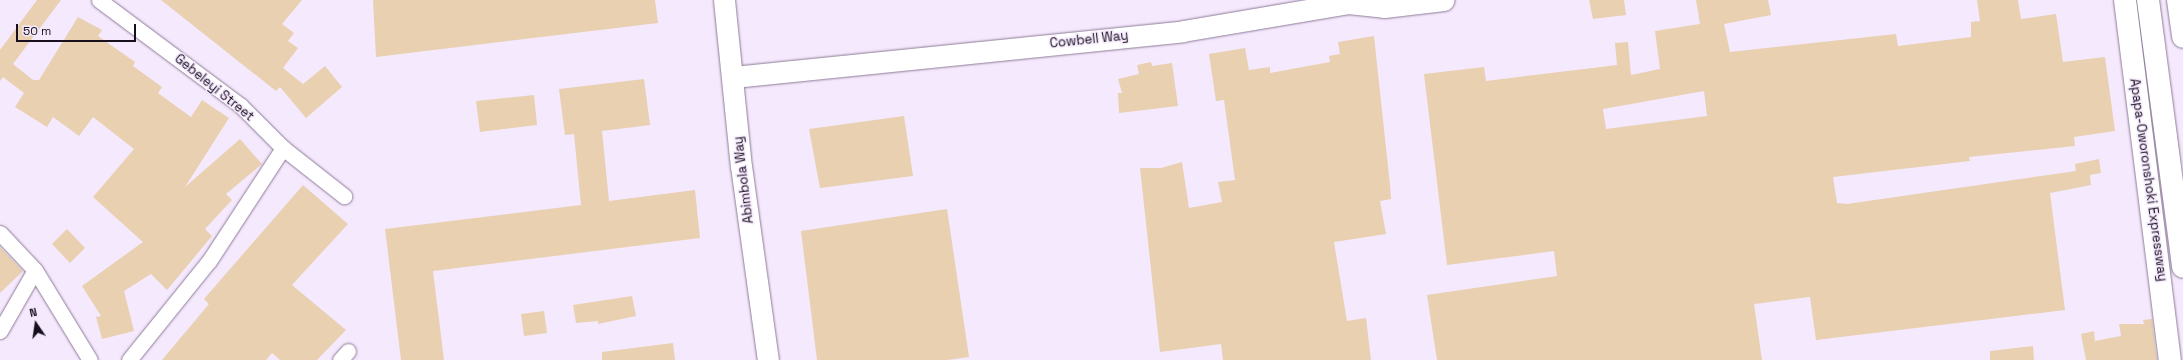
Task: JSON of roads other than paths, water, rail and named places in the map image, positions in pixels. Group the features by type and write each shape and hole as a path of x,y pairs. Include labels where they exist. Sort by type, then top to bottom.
{"main road":[{"name":"Apapa-Oworonshoki Expressway","path":"2125,0 2170,360"},
{"name":"Apapa-Oworonshoki Expressway","path":"2148,0 2183,267"},
{"path":"2178,0 2183,38"}],"street":[{"name":"Gebeleyi Street","path":"99,0 240,105 283,148 344,196"},
{"name":"Abimbola Way","path":"724,0 734,77 741,166 768,360"},
{"name":"Cowbell Way","path":"734,77 1183,31 1348,2 1384,7 1444,0"},
{"path":"129,360 210,261 283,148"},
{"path":"0,233 35,270 90,360"},
{"path":"0,331 35,270"}]}
